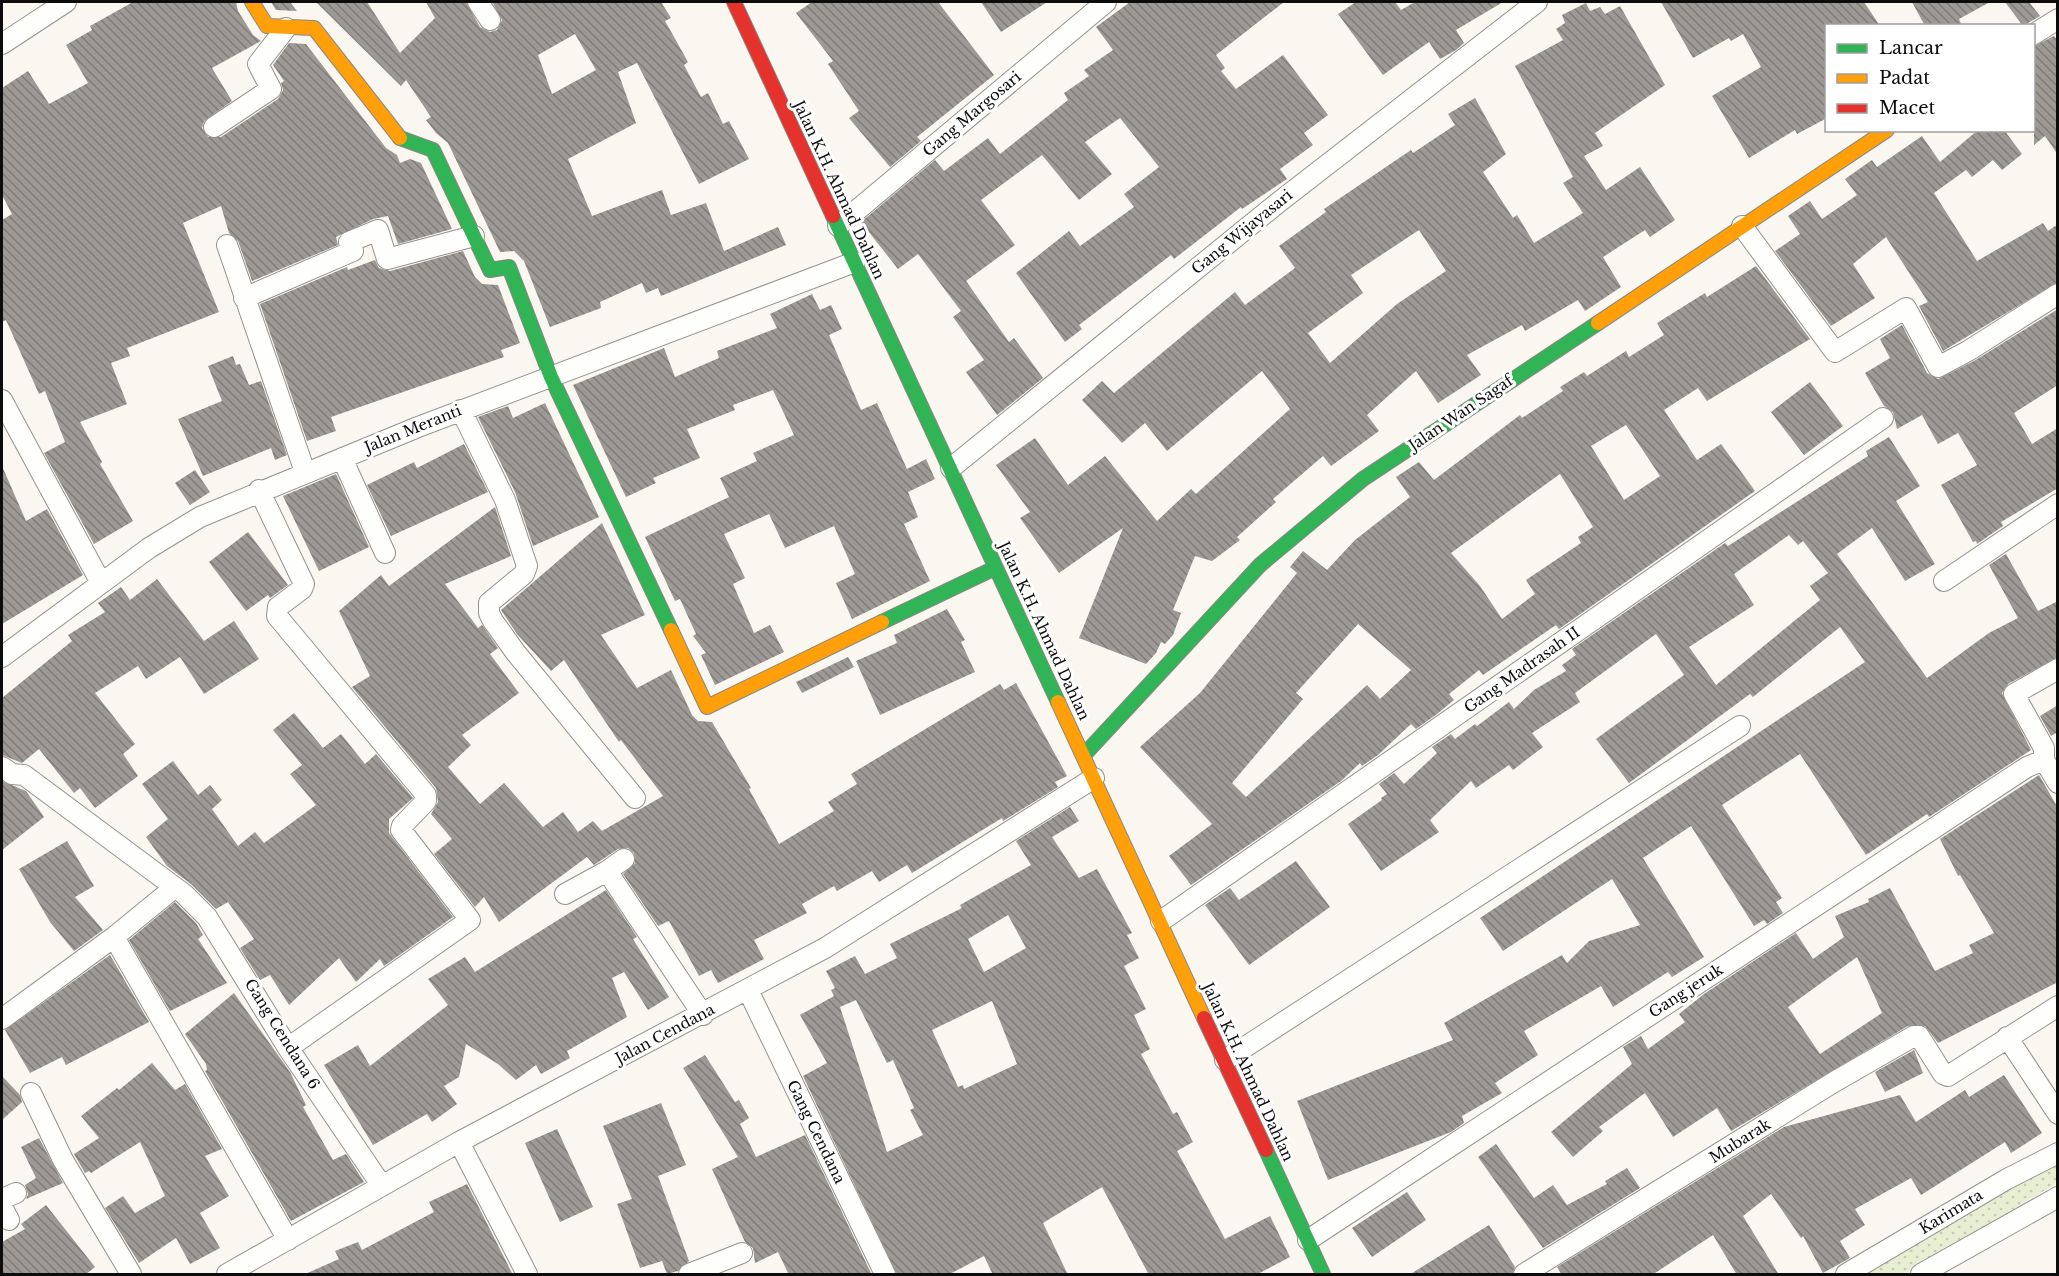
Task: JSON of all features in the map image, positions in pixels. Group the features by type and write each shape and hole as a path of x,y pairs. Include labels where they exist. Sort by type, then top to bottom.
{"street":[{"path":"2,44 66,2"},
{"path":"252,2 267,26 314,28 399,138 433,150 490,270 509,267 551,377 690,675 708,708 995,568"},
{"path":"478,2 490,20"},
{"name":"Jalan K.H. Ahmad Dahlan","path":"734,2 855,262 897,359 951,468 995,568 1084,755 1323,1275"},
{"name":"Gang Margosari","path":"838,226 1106,2"},
{"name":"Gang Wijayasari","path":"951,468 1279,202 1537,2"},
{"path":"2035,33 2058,19"},
{"path":"214,127 272,88 258,64 286,28"},
{"name":"Jalan Wan Sagaf","path":"1084,755 1260,565 1363,479 1884,132"},
{"path":"1742,226 1835,352 1906,308 1938,367 1968,351 2058,294"},
{"path":"244,298 353,251 348,242 378,230 387,259 474,236"},
{"path":"227,245 305,472"},
{"name":"Jalan Meranti","path":"2,657 149,548 201,517 259,490 462,410 855,262"},
{"path":"2,400 101,584"},
{"path":"462,410 505,500 527,566 524,574 489,603 489,613 516,654 635,798"},
{"name":"Gang Madrasah II","path":"1161,921 1883,418"},
{"path":"342,458 386,553"},
{"path":"259,490 304,584 302,589 278,607 278,616 426,795 426,801 402,826 401,830 470,920 288,1048"},
{"path":"1944,581 2058,504"},
{"path":"2058,669 2014,694 2044,748 2044,760 2058,783"},
{"path":"1225,1060 1740,726"},
{"name":"Gang jeruk","path":"1308,1240 2027,767 2044,760"},
{"name":"Gang Cendana 6","path":"2,767 12,774 24,774 174,888 207,916 288,1048 382,1186"},
{"name":"Jalan Cendana","path":"227,1275 459,1142 703,1015 825,948 1094,778"},
{"path":"566,894 624,859"},
{"path":"607,871 703,1015"},
{"path":"2,1018 114,937 174,888"},
{"path":"114,937 288,1240"},
{"name":"Gang Cendana","path":"748,990 885,1275"},
{"path":"2058,1006 2007,1037 2058,1114"},
{"name":"Mubarak","path":"1524,1275 1834,1082 1915,1035 1919,1036 1943,1074 1951,1075 2007,1037"},
{"path":"31,1093 63,1160 131,1275"},
{"path":"459,1142 527,1275"},
{"name":"Karimata","path":"1846,1275 2007,1179 2058,1153"},
{"path":"1921,1275 2058,1197"},
{"path":"689,1275 742,1253"}],"green space":[{"path":"2044,1164 2057,1167 2057,1178 2054,1185 1904,1274 1861,1274"}],"building":[{"path":"133,2 236,2 238,11 253,35 261,41 212,68 232,101 204,121 202,128 208,137 221,137 278,99 283,90 281,83 284,81 273,65 289,43 306,44 386,148 397,155 400,163 410,159 421,163 452,229 398,244 388,216 373,219 336,237 338,245 252,281 238,241 229,233 221,206 183,223 219,312 127,348 130,356 111,363 127,404 80,422 102,462 100,464 133,521 94,544 44,453 65,442 45,391 39,394 6,320 2,322 2,220 12,214 2,195 2,88 28,71 49,104 88,83 66,45 92,30 90,26"},
{"path":"271,2 290,2 297,11 276,10"},
{"path":"316,2 367,2 400,53 435,18 426,2 466,2 480,27 490,32 497,30 502,20 492,2 661,2 671,18 665,21 688,62 684,65 701,97 708,93 723,124 729,121 749,159 699,184 637,63 618,72 636,123 568,159 592,216 662,190 671,215 706,203 724,251 778,227 786,245 661,296 658,288 646,293 642,283 600,302 601,308 550,327 524,261 514,251 500,252 448,143 426,120 431,117 406,80 401,86","holes":["575,34 596,70 552,94 538,55"]},
{"path":"812,2 938,2 994,75 917,137 921,141 890,167 849,118 859,111 828,64 833,61 796,13"},
{"path":"981,2 1047,2 1001,32"},
{"path":"1130,2 1284,2 1216,55 1225,68 1221,71 1236,89 1283,55 1328,115 1304,133 1313,145 1280,169 1287,179 1242,209 1241,207 1174,259 1171,255 1079,325 1082,329 1065,342 1016,273 1069,231 1080,246 1134,207 1124,194 1159,167 1120,118 1085,142 1112,174 1079,200 1042,155 981,200 1015,245 966,281 1009,342 1014,338 1043,378 997,415 966,372 984,360 953,317 961,311 918,254 898,269 861,222 935,160 944,171 988,138 1000,154 1068,100 1064,93 1089,76 1084,70 1113,50 1096,27"},
{"path":"1356,2 1395,2 1401,10 1415,2 1503,2 1456,30 1464,43 1456,50 1440,59 1429,42 1383,75 1338,14"},
{"path":"1661,2 1864,2 1879,24 1825,24 1825,119 1797,134 1795,130 1749,158 1712,96 1761,67 1743,34 1731,41 1729,38 1693,58"},
{"path":"1912,2 1990,2 1959,19 1961,24 1924,24"},
{"path":"2005,2 2029,2 2040,16 2026,24 2022,24"},
{"path":"1586,3 1590,11 1600,7 1605,14 1620,6 1665,85 1595,133 1603,146 1584,156 1606,190 1640,167 1675,220 1650,237 1645,230 1603,257 1621,287 1585,311 1578,300 1525,331 1522,325 1467,355 1481,375 1438,403 1416,371 1367,415 1379,431 1331,466 1323,456 1273,499 1276,502 1237,537 1240,540 1212,561 1195,556 1173,610 1181,613 1173,635 1165,644 1161,642 1156,653 1146,664 1079,638 1123,528 1059,573 1020,518 1030,512 996,465 1035,438 1068,485 1105,456 1157,521 1191,489 1196,494 1290,409 1262,371 1167,451 1145,423 1122,443 1082,400 1102,381 1114,393 1235,292 1245,305 1295,268 1279,246 1326,212 1324,209 1411,150 1413,153 1455,125 1448,114 1475,98 1506,154 1483,172 1513,218 1517,215 1534,243 1583,213 1563,183 1573,177 1515,66 1563,40 1556,29 1565,23 1562,15","holes":["1419,230 1446,271 1397,304 1330,363 1308,333 1363,293 1351,275"]},
{"path":"2054,36 2058,41 2058,155 2045,136 2034,145 2035,46"},
{"path":"1976,132 2006,132 2022,154 2002,170 1993,160 1972,177 1966,170 1934,193 1977,261 2043,223 2048,231 2058,224 2058,282 1943,351 1919,306 1928,302 1886,237 1853,264 1875,298 1831,326 1775,251 1800,234 1788,216 1810,201 1822,219 1857,195 1845,179 1872,160 1877,167 1922,136 1940,162"},
{"path":"463,251 475,277 482,284 498,285 520,343 501,350 504,357 331,417 336,431 307,441 260,304 347,267 348,270 375,260 379,268 390,271"},
{"path":"1756,266 1810,339 1707,401 1698,388 1664,410 1697,460 1721,444 1755,491 1559,629 1556,625 1483,675 1479,670 1449,694 1454,700 1437,714 1416,729 1411,724 1378,755 1362,766 1360,763 1341,781 1191,885 1169,856 1212,824 1140,747 1200,693 1297,573 1290,567 1303,551 1327,570 1355,540 1410,497 1396,477 1419,462 1434,480 1520,415 1522,418 1563,391 1560,387 1584,372 1587,376 1626,351 1629,357 1664,335 1657,323 1705,293 1707,297","holes":["1626,425 1660,476 1624,500 1591,446","1560,474 1593,527 1578,537 1581,543 1526,580 1535,594 1502,619 1480,586 1451,553","1358,624 1411,670 1380,699 1367,685 1246,797 1232,783 1303,699 1296,693"]},
{"path":"812,294 820,310 831,305 842,329 829,335 861,410 877,403 907,469 926,459 935,479 908,492 918,517 904,524 930,581 852,619 836,583 855,574 834,526 785,548 769,514 724,534 745,578 733,584 754,633 770,625 784,652 715,685 701,655 706,653 693,636 696,634 680,599 675,601 645,537 729,497 720,478 757,461 753,453 794,435 773,390 733,405 735,410 687,429 700,458 653,478 656,483 626,497 573,385 664,348 675,377 719,358 717,351 777,328 770,314"},
{"path":"2058,309 2058,385 2014,413 2032,444 2058,428 2058,488 2001,522 2003,526 1977,544 1976,541 1973,542 1941,485 1977,465 1958,433 1938,444 1922,415 1897,429 1893,412 1884,406 1865,373 1890,358 1880,339 1902,325 1927,373 1938,379 1974,361"},
{"path":"233,356 236,365 240,364 249,385 261,381 287,455 275,460 271,448 203,476 178,419 222,401 208,366"},
{"path":"1810,382 1843,426 1804,455 1771,412"},
{"path":"545,403 599,517 533,546 515,492 478,417 508,406 513,418"},
{"path":"1889,437 1920,486 1896,501 1935,564 1905,581 1872,528 1837,554 1927,678 1989,633 2018,618 1989,565 2006,554 2038,611 2058,601 2058,657 2008,684 2002,693 2031,750 1929,817 1927,814 1866,855 1800,754 1722,805 1782,898 1776,902 1783,913 1767,924 1764,920 1754,926 1691,826 1643,858 1704,957 1672,977 1668,972 1613,1007 1601,986 1524,1031 1538,1055 1495,1083 1502,1093 1462,1116 1464,1123 1451,1132 1328,1180 1297,1101 1453,1040 1444,1023 1562,955 1567,963 1589,941 1640,925 1612,879 1503,951 1480,918 1865,662 1840,627 1753,697 1750,694 1629,783 1596,739 1684,675 1656,634 1575,693 1580,702 1532,733 1543,747 1513,770 1509,765 1476,788 1471,781 1430,820 1439,832 1381,871 1348,824 1382,800 1381,798 1387,794 1379,784 1394,773 1404,784 1437,753 1432,747 1451,734 1455,739 1509,702 1514,709 1534,690 1566,671 1562,665 1576,655 1572,649 1725,543 1728,546 1868,456 1866,451","holes":["1789,535 1798,545 1803,541 1828,573 1810,586 1820,600 1716,685 1689,647 1754,605 1734,574"]},
{"path":"464,444 488,492 391,536 367,485 414,462 417,468"},
{"path":"2,466 26,521 47,509 83,575 2,624"},
{"path":"195,470 210,492 190,505 175,483"},
{"path":"336,474 369,547 319,571 283,496"},
{"path":"495,507 511,556 445,584 478,628 482,625 498,648 490,654 519,693 462,735 471,745 448,767 480,804 504,783 543,827 563,812 578,832 593,821 602,831 663,796 621,740 619,742 564,660 551,671 517,634 501,610 602,523 645,615 601,635 637,688 671,670 692,715 698,721 712,722 751,788 749,789 779,844 834,811 828,802 857,784 851,774 1000,684 1004,690 1016,683 1067,776 1055,782 1058,787 912,873 907,865 879,882 872,871 837,891 834,886 802,904 807,913 754,940 764,959 718,983 711,970 699,976 669,921 658,926 623,874 635,863 634,853 628,848 618,849 594,865 587,857 499,922 484,897 475,907 434,854 452,839 431,814 438,802 436,788 352,687 370,676 339,611 381,575 389,586"},
{"path":"248,532 288,585 270,598 268,595 246,611 209,562"},
{"path":"157,579 204,641 234,621 259,659 204,694 180,657 146,679 138,666 95,693 135,744 123,754 138,776 95,808 80,788 74,793 39,749 22,763 2,755 2,698 72,641 68,635 105,612 98,603 121,587 130,600"},
{"path":"947,609 965,640 961,642 975,672 880,715 856,661 897,643 894,635"},
{"path":"848,657 854,667 802,693 796,682"},
{"path":"2058,705 2058,732 2051,736 2040,716"},
{"path":"294,713 323,748 341,734 365,764 376,754 413,798 389,819 389,833 453,917 384,966 380,959 356,982 339,958 289,1005 270,975 260,980 240,948 254,939 228,902 216,909 191,884 167,866 146,837 168,819 142,784 173,761 198,795 210,785 222,800 212,809 238,846 255,832 264,843 316,805 290,774 302,765 273,730"},
{"path":"2039,775 2058,808 2058,982 1938,1043 1925,1026 1908,1026 1731,1131 1717,1108 1673,1137 1645,1093 1599,1127 1603,1131 1573,1157 1551,1132 1632,1064 1623,1047 1641,1036 1648,1049 1685,1022 1679,1014 1704,994 1796,933 1813,959 1844,937 1835,916 1869,902 1868,899 1890,888 1935,971 1973,953 1969,945 1994,933 1960,875 1958,876 1940,839","holes":["1857,957 1882,1013 1820,1054 1788,1007"]},
{"path":"2,781 26,791 44,817 2,850"},
{"path":"1070,807 1079,821 1052,837 1079,878 1097,869 1132,933 1127,935 1139,958 1124,966 1146,1009 1134,1015 1150,1049 1141,1054 1173,1114 1177,1112 1193,1142 1177,1151 1225,1239 1270,1216 1290,1257 1256,1275 1149,1275 1102,1187 1043,1223 1068,1275 993,1275 984,1256 948,1275 897,1275 803,1076 827,1063 800,1015 834,996 831,990 835,988 826,971 855,956 865,974 897,958 890,944 962,908 960,905 1031,865 1016,841","holes":["1008,915 1026,948 984,972 968,939","856,1000 887,1063 893,1060 914,1108 910,1110 923,1135 887,1152 840,1007","992,1001 1017,1064 964,1089 963,1085 958,1087 932,1030"]},
{"path":"67,841 94,886 75,897 103,930 74,951 50,922 19,869"},
{"path":"1296,861 1330,907 1249,965 1205,905 1230,888 1239,900"},
{"path":"606,890 637,937 633,939 669,997 648,1010 624,972 612,978 627,1017 567,1051 570,1058 541,1074 536,1065 516,1080 498,1064 466,1044 459,1077 444,1086 457,1104 432,1122 427,1114 373,1145 324,1065 358,1045 370,1066 448,1005 428,979 465,957 475,972"},
{"path":"175,902 196,923 203,935 198,939 227,983 170,1011 129,940"},
{"path":"110,955 149,1022 66,1065 62,1057 30,1073 5,1030"},
{"path":"234,993 290,1072 306,1105 303,1107 333,1160 346,1154 364,1182 291,1221 205,1071 207,1070 206,1064 185,1034"},
{"path":"1914,1050 1923,1073 1885,1092 1875,1072"},
{"path":"705,1055 735,1102 739,1100 749,1118 740,1124 756,1157 805,1135 872,1275 789,1275 778,1252 755,1263 753,1248 745,1242 712,1169 738,1157 683,1068"},
{"path":"152,1063 175,1090 185,1084 222,1149 205,1156 229,1196 200,1213 220,1248 190,1264 176,1238 139,1263 105,1208 123,1196 135,1213 165,1196 140,1142 91,1173 89,1171 85,1173 74,1154 99,1138 81,1116 117,1088 119,1090"},
{"path":"2004,1075 2042,1133 2011,1153 2005,1142 1921,1195 1911,1178 1855,1209 1865,1225 1840,1241 1850,1258 1823,1273 1803,1236 1801,1238 1771,1194 1743,1216 1779,1275 1737,1275 1713,1235 1652,1275 1562,1275 1557,1267 1784,1127 1900,1095 1916,1122 1965,1090 1969,1097"},
{"path":"2,1076 20,1095 22,1102 2,1120"},
{"path":"661,1103 686,1165 658,1176 689,1261 678,1271 667,1274 662,1261 640,1268 617,1204 632,1199 603,1126"},
{"path":"557,1129 593,1207 560,1222 525,1143"},
{"path":"39,1138 63,1183 26,1199 28,1194 25,1185 36,1178 21,1147"},
{"path":"1496,1144 1534,1198 1553,1185 1567,1205 1607,1184 1605,1181 1627,1168 1640,1188 1543,1248 1478,1157"},
{"path":"467,1184 513,1275 303,1275 339,1259 335,1251 358,1242 362,1250 434,1212 429,1202"},
{"path":"1407,1192 1426,1220 1372,1257 1352,1228"},
{"path":"46,1205 95,1267 85,1275 2,1275 2,1242 25,1229 21,1224"},
{"path":"1489,1225 1515,1267 1512,1275 1409,1275"}],"traffic: fast":[{"path":"400,138 433,150 490,270 509,267 551,377 671,630"},
{"path":"833,216 1058,702"},
{"path":"1084,755 1260,565 1363,479 1598,323"},
{"path":"882,622 995,568"},
{"path":"1266,1150 1323,1274"}],"traffic: slow":[{"path":"252,2 267,26 314,28 400,138"},
{"path":"1598,323 1884,132"},
{"path":"671,630 707,707 882,622"},
{"path":"1058,702 1204,1018"}],"traffic: jam":[{"path":"734,2 833,216"},
{"path":"1204,1018 1266,1150"}]}
